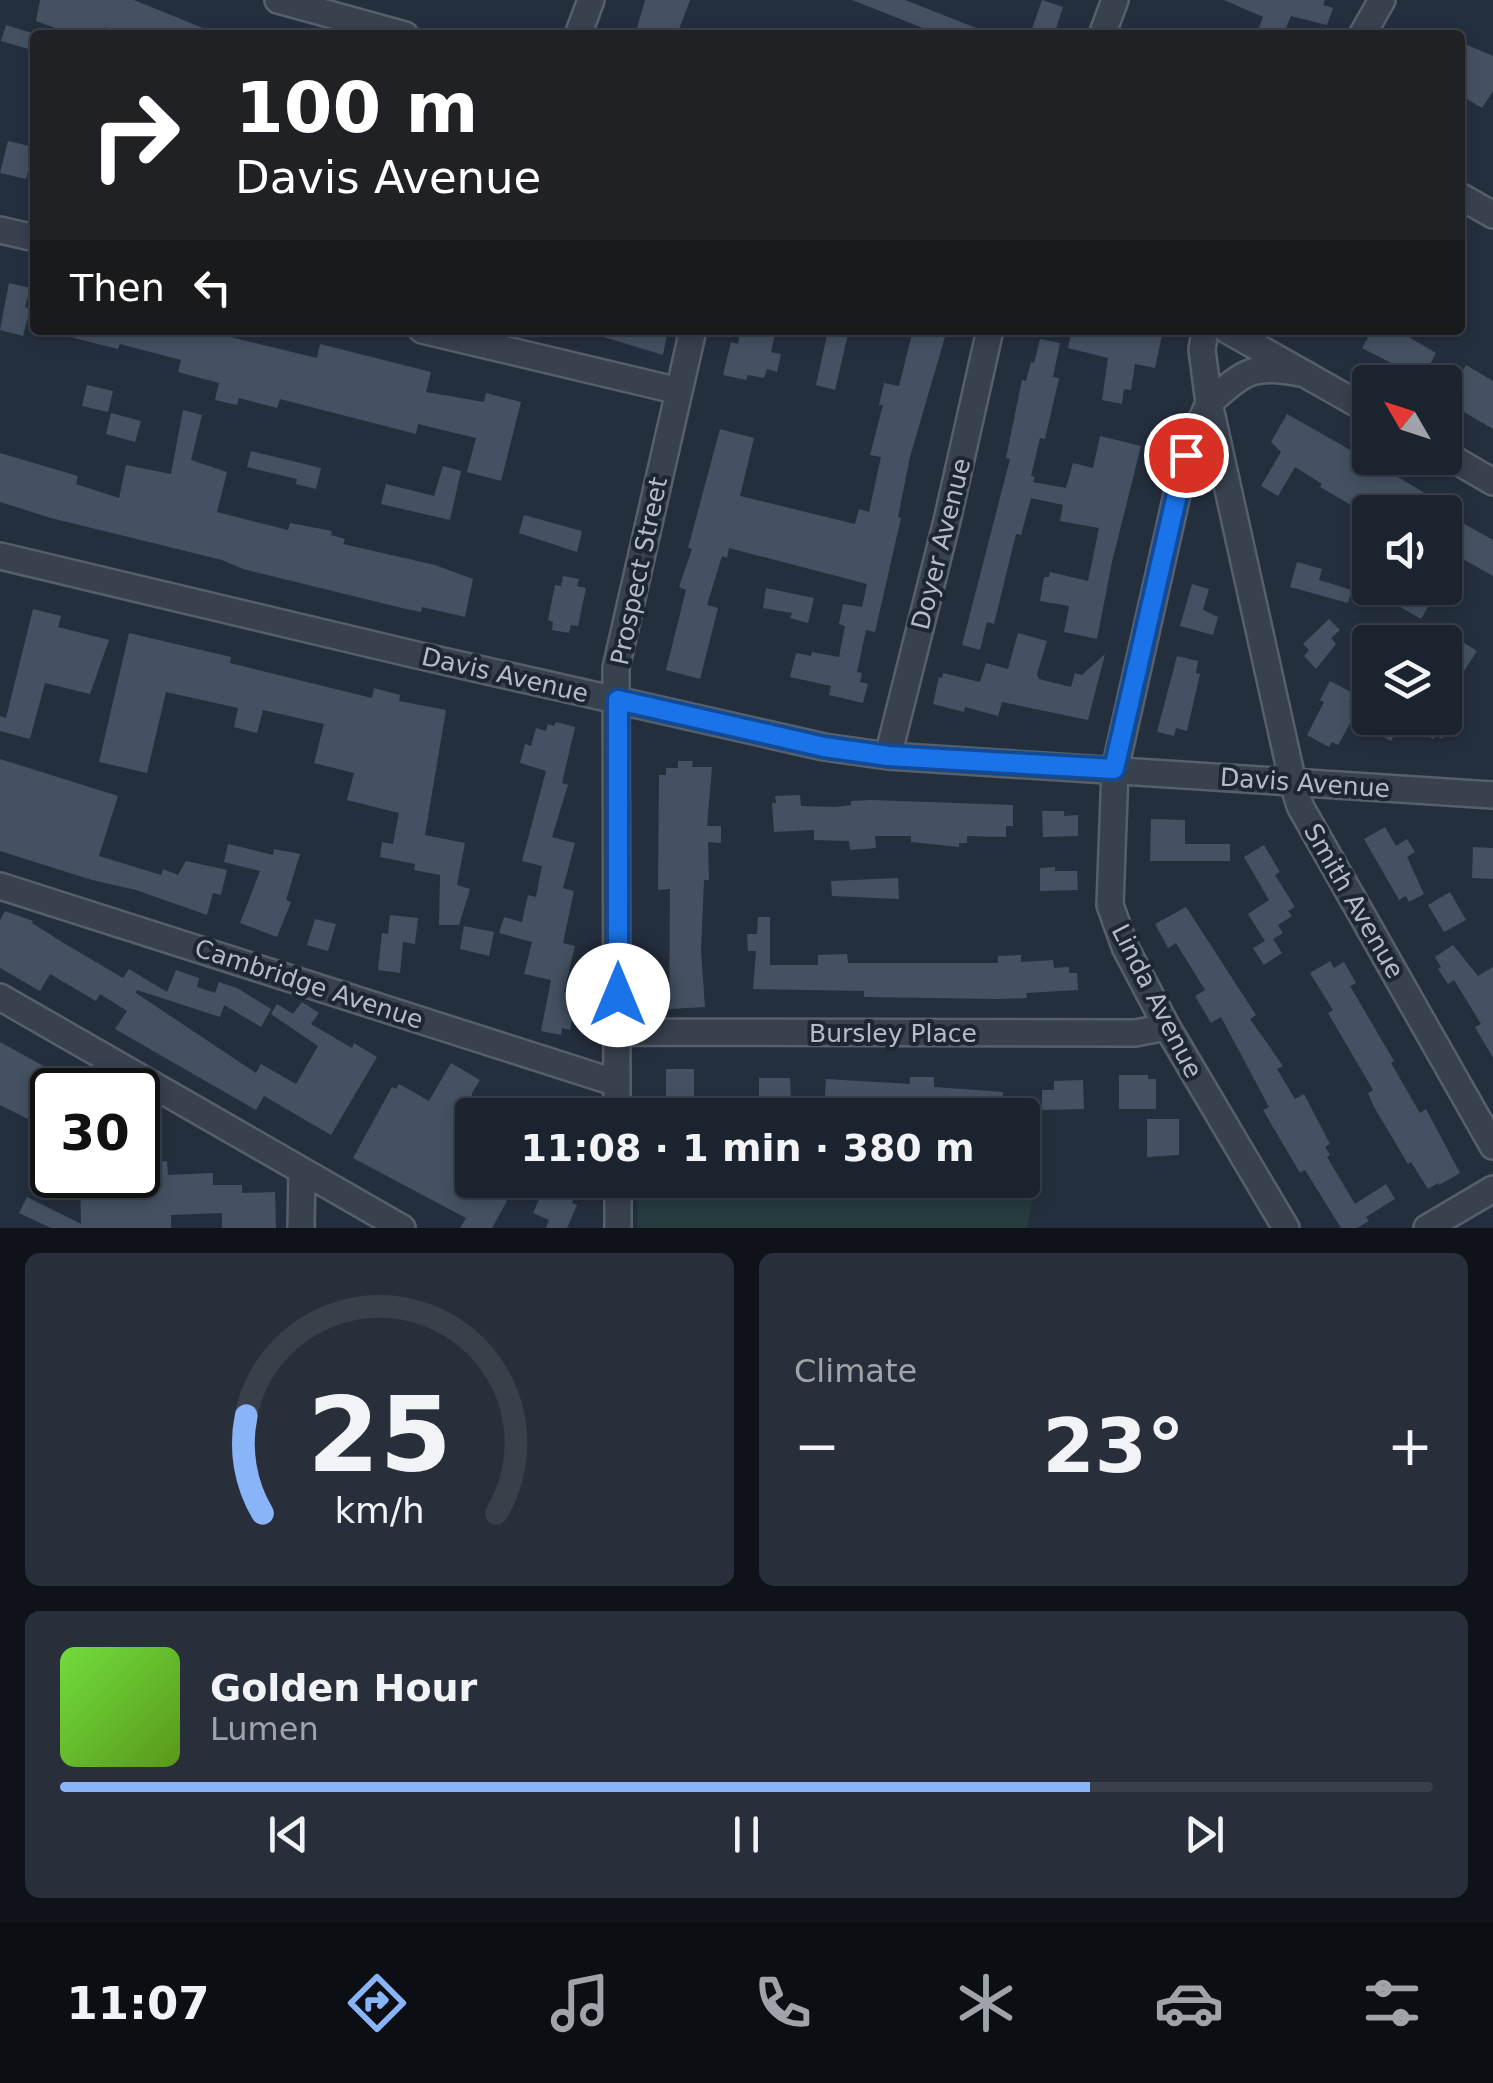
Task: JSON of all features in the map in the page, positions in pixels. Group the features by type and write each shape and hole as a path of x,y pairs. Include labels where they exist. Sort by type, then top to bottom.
{"street":[{"path":"278,0 387,30"},
{"path":"580,30 591,0"},
{"path":"1104,30 1115,0"},
{"path":"1365,30 1382,0"},
{"path":"1465,199 1493,215"},
{"path":"0,230 30,237"},
{"path":"443,335 679,391"},
{"name":"Prospect Street","path":"617,1098 616,668 692,335"},
{"name":"Doyer Avenue","path":"888,756 948,521 989,335"},
{"path":"1204,335 1210,403"},
{"path":"1236,335 1352,402"},
{"name":"Linda Avenue","path":"1286,1228 1166,1027 1125,947 1110,905 1114,769 1186,455 1210,403 1232,383 1269,367 1304,374"},
{"name":"Smith Avenue","path":"1210,403 1300,806 1493,1146"},
{"path":"1462,464 1493,482"},
{"name":"Davis Avenue","path":"0,556 824,747 888,756 1493,795"},
{"name":"Cambridge Avenue","path":"0,886 617,1082"},
{"path":"0,997 402,1228"},
{"name":"Bursley Place","path":"618,1032 1135,1033 1166,1027"},
{"path":"301,1228 302,1171"},
{"path":"1427,1228 1493,1189"},
{"path":"618,1198 618,1228"}],"green space":[{"path":"638,1198 1033,1198 1027,1228 637,1228"}],"building":[{"path":"40,0 134,0 208,30 60,30 36,21"},
{"path":"645,0 690,0 679,30 636,30"},
{"path":"852,0 905,0 981,30 928,30"},
{"path":"1042,0 1063,7 1056,30 1032,29"},
{"path":"1224,0 1325,0 1323,5 1333,8 1327,25 1291,16 1285,30 1258,30 1263,17"},
{"path":"6,25 30,32 30,50 1,41"},
{"path":"1465,44 1493,56 1493,91 1482,108 1465,98"},
{"path":"8,141 29,146 26,179 0,173"},
{"path":"9,283 30,288 25,307 30,309 23,336 0,330"},
{"path":"223,335 317,358 320,344 431,372 426,392 484,402 486,393 521,402 501,481 467,472 476,438 418,424 416,434 280,399 277,408 239,398 237,405 215,400 219,383 178,372 181,360 120,344 118,349 66,336"},
{"path":"597,335 667,335 663,355"},
{"path":"740,335 775,335 771,352 781,354 777,372 767,369 764,378 748,375 746,380 723,375 731,342 738,344"},
{"path":"827,335 848,335 835,390 816,385"},
{"path":"912,335 946,335 910,457 898,517 901,518 875,632 866,630 857,672 862,673 860,682 868,684 863,703 829,695 831,686 790,677 796,653 839,657 845,626 839,624 843,604 862,607 867,584 729,548 727,558 722,556 707,605 718,608 700,679 666,670 686,590 679,587 692,549 688,548 720,429 754,438 740,496 855,524 859,509 869,512 881,457 870,455 883,405 879,405 884,383 899,386"},
{"path":"1071,335 1162,335 1155,368 1135,364 1131,390 1124,389 1122,404 1102,400 1108,358 1068,348"},
{"path":"1369,335 1405,335 1436,353 1430,365 1395,365 1362,348"},
{"path":"1040,339 1060,343 1053,377 1059,378 1045,439 1040,438 1033,482 1066,488 1073,463 1093,468 1100,436 1141,446 1097,639 1064,632 1069,606 1040,601 1044,577 1049,577 1050,572 1088,581 1099,528 1060,521 1063,505 1031,498 1021,535 1016,534 994,624 987,622 980,650 962,645 1010,459 1006,458 1022,380 1026,381 1031,362 1034,363"},
{"path":"1466,365 1493,381 1493,429 1462,411 1462,372"},
{"path":"87,385 113,391 108,412 82,406"},
{"path":"183,410 202,415 191,460 227,472 217,512 288,530 290,523 332,531 331,535 345,539 343,544 435,565 473,579 465,617 422,607 421,612 402,608 243,569 222,560 0,502 0,453 78,476 76,484 119,498 126,465 171,474"},
{"path":"111,413 141,421 135,442 106,434"},
{"path":"1287,414 1352,451 1352,475 1394,475 1426,494 1352,495 1352,506 1295,467 1278,496 1261,486 1281,452 1271,442"},
{"path":"251,451 321,468 316,489 296,484 297,479 247,467"},
{"path":"443,466 461,471 450,520 381,504 386,484 434,496"},
{"path":"524,515 582,531 577,552 519,533"},
{"path":"1462,523 1493,540 1493,576 1462,559"},
{"path":"1297,562 1322,569 1319,580 1352,590 1348,603 1290,587"},
{"path":"563,576 579,579 577,586 586,588 578,626 571,625 569,633 552,630 553,622 548,620 555,585 561,586"},
{"path":"1192,584 1209,589 1203,610 1218,617 1213,635 1180,626"},
{"path":"766,588 814,598 808,623 790,618 792,613 763,608"},
{"path":"1397,605 1429,605 1421,619"},
{"path":"33,609 61,616 58,627 109,640 90,694 45,683 30,739 0,731 0,716 6,718"},
{"path":"1329,619 1340,630 1331,638 1336,644 1316,669 1304,656 1309,650 1303,644"},
{"path":"129,633 231,657 230,663 372,698 374,688 400,695 399,701 446,710 425,835 465,843 457,885 470,889 459,925 439,925 440,875 414,870 415,864 380,857 382,842 393,844 399,813 347,800 354,773 314,763 324,724 263,710 257,733 234,727 238,708 166,692 147,773 99,762"},
{"path":"1018,633 1047,641 1039,679 1071,687 1075,673 1082,675 1105,654 1088,720 1002,702 998,716 933,704 943,673 980,682 986,663 1008,669"},
{"path":"1462,642 1477,651 1462,670"},
{"path":"1177,656 1198,661 1196,673 1200,674 1187,731 1176,728 1174,736 1157,732"},
{"path":"1330,681 1352,692 1349,702 1352,720 1338,745 1332,742 1329,747 1307,735 1324,702 1320,700"},
{"path":"556,722 575,727 562,783 568,785 552,837 575,843 563,888 574,891 563,943 575,946 564,992 578,995 570,1030 562,1028 561,1035 541,1031 551,980 524,974 532,942 499,933 504,917 522,922 528,895 536,897 542,866 522,861 546,771 520,763 525,744 531,746 536,728 546,731 548,724 554,726"},
{"path":"0,759 118,796 99,856 161,875 163,869 178,875 186,861 227,870 221,895 213,893 207,915 0,851"},
{"path":"678,761 693,761 692,767 712,767 707,826 721,826 721,843 708,842 709,880 704,880 701,951 705,1007 669,1009 670,889 658,890 659,775 666,775 666,768 678,768"},
{"path":"800,795 801,806 836,807 871,800 1013,805 1013,826 1006,826 1006,837 967,836 967,843 959,843 959,847 911,842 911,836 875,836 876,848 850,850 849,841 814,840 814,830 774,832 775,796"},
{"path":"1042,811 1078,815 1078,836 1043,837"},
{"path":"1151,819 1185,820 1185,844 1230,844 1230,861 1150,861"},
{"path":"1385,827 1396,846 1407,839 1415,852 1407,857 1424,894 1409,902 1406,896 1399,900 1364,839"},
{"path":"228,844 273,855 274,849 300,854 286,900 291,902 277,937 240,923 260,871 224,862"},
{"path":"1264,845 1280,872 1275,875 1295,907 1288,911 1292,916 1278,925 1283,933 1273,939 1282,953 1264,965 1253,948 1265,941 1248,914 1269,900 1244,857"},
{"path":"1473,847 1493,848 1493,879 1472,878"},
{"path":"1055,867 1055,871 1077,871 1078,890 1040,891 1040,868"},
{"path":"898,878 899,899 832,896 831,881"},
{"path":"1450,892 1466,920 1444,932 1428,905"},
{"path":"1186,907 1256,1015 1250,1019 1283,1066 1277,1069 1295,1099 1304,1094 1330,1144 1325,1147 1330,1155 1327,1157 1355,1204 1386,1184 1395,1199 1366,1217 1369,1221 1357,1228 1341,1228 1305,1170 1300,1173 1263,1110 1269,1107 1221,1017 1211,1023 1195,996 1205,990 1176,943 1168,948 1155,924"},
{"path":"5,911 33,921 123,978 129,969 167,992 176,970 199,978 197,987 215,993 219,982 271,1009 261,1027 224,1005 220,1017 137,990 136,993 256,1073 261,1064 296,1084 318,1046 271,1014 277,1004 293,1014 302,1002 319,1013 311,1024 352,1048 354,1043 377,1057 331,1135 264,1096 256,1110 115,1029 127,1011 100,994 96,1001 50,974 40,991 0,968 0,920"},
{"path":"390,915 418,918 415,944 403,942 400,973 378,970 382,933 388,934"},
{"path":"758,917 770,917 770,965 818,965 818,955 847,954 848,963 998,963 998,956 1021,955 1021,962 1053,960 1054,968 1069,967 1069,973 1077,973 1078,990 999,999 864,997 864,991 753,989 756,951 748,951 747,934 757,934"},
{"path":"315,919 336,924 328,951 307,945"},
{"path":"464,926 494,932 489,956 460,949"},
{"path":"1453,945 1478,976 1493,967 1493,1058 1475,1027 1481,1024 1454,980 1448,984 1438,969 1441,967 1435,957"},
{"path":"1330,961 1334,968 1344,962 1356,983 1350,986 1394,1061 1391,1063 1420,1113 1426,1109 1460,1173 1439,1185 1428,1189 1411,1162 1408,1164 1374,1107 1368,1093 1373,1090 1328,1013 1333,1010 1310,973"},
{"path":"0,1042 47,1068 30,1068 30,1120 0,1105"},
{"path":"451,1063 480,1080 472,1098 455,1098 455,1198 507,1201 492,1228 460,1228 466,1218 353,1158 392,1087 396,1089 399,1084 429,1101"},
{"path":"666,1069 694,1069 694,1098 666,1098"},
{"path":"1119,1075 1148,1075 1148,1079 1156,1079 1156,1109 1119,1109"},
{"path":"910,1077 934,1077 934,1087 1003,1092 1003,1098 825,1098 826,1079 910,1084"},
{"path":"759,1078 790,1078 791,1098 759,1098"},
{"path":"1083,1080 1084,1109 1042,1110 1042,1090 1054,1090 1054,1081"},
{"path":"1147,1119 1179,1119 1179,1155 1147,1157"},
{"path":"160,1161 167,1161 168,1175 213,1173 213,1185 242,1185 242,1193 275,1192 276,1228 222,1228 222,1213 171,1215 171,1228 51,1228 19,1213 27,1197 81,1224 80,1198 160,1198"},
{"path":"540,1198 574,1198 572,1203 577,1205 567,1228 546,1228 549,1220 533,1213"}],"route":[{"path":"618,995 618,700 824,747 888,756 1114,769 1186,455"}]}
